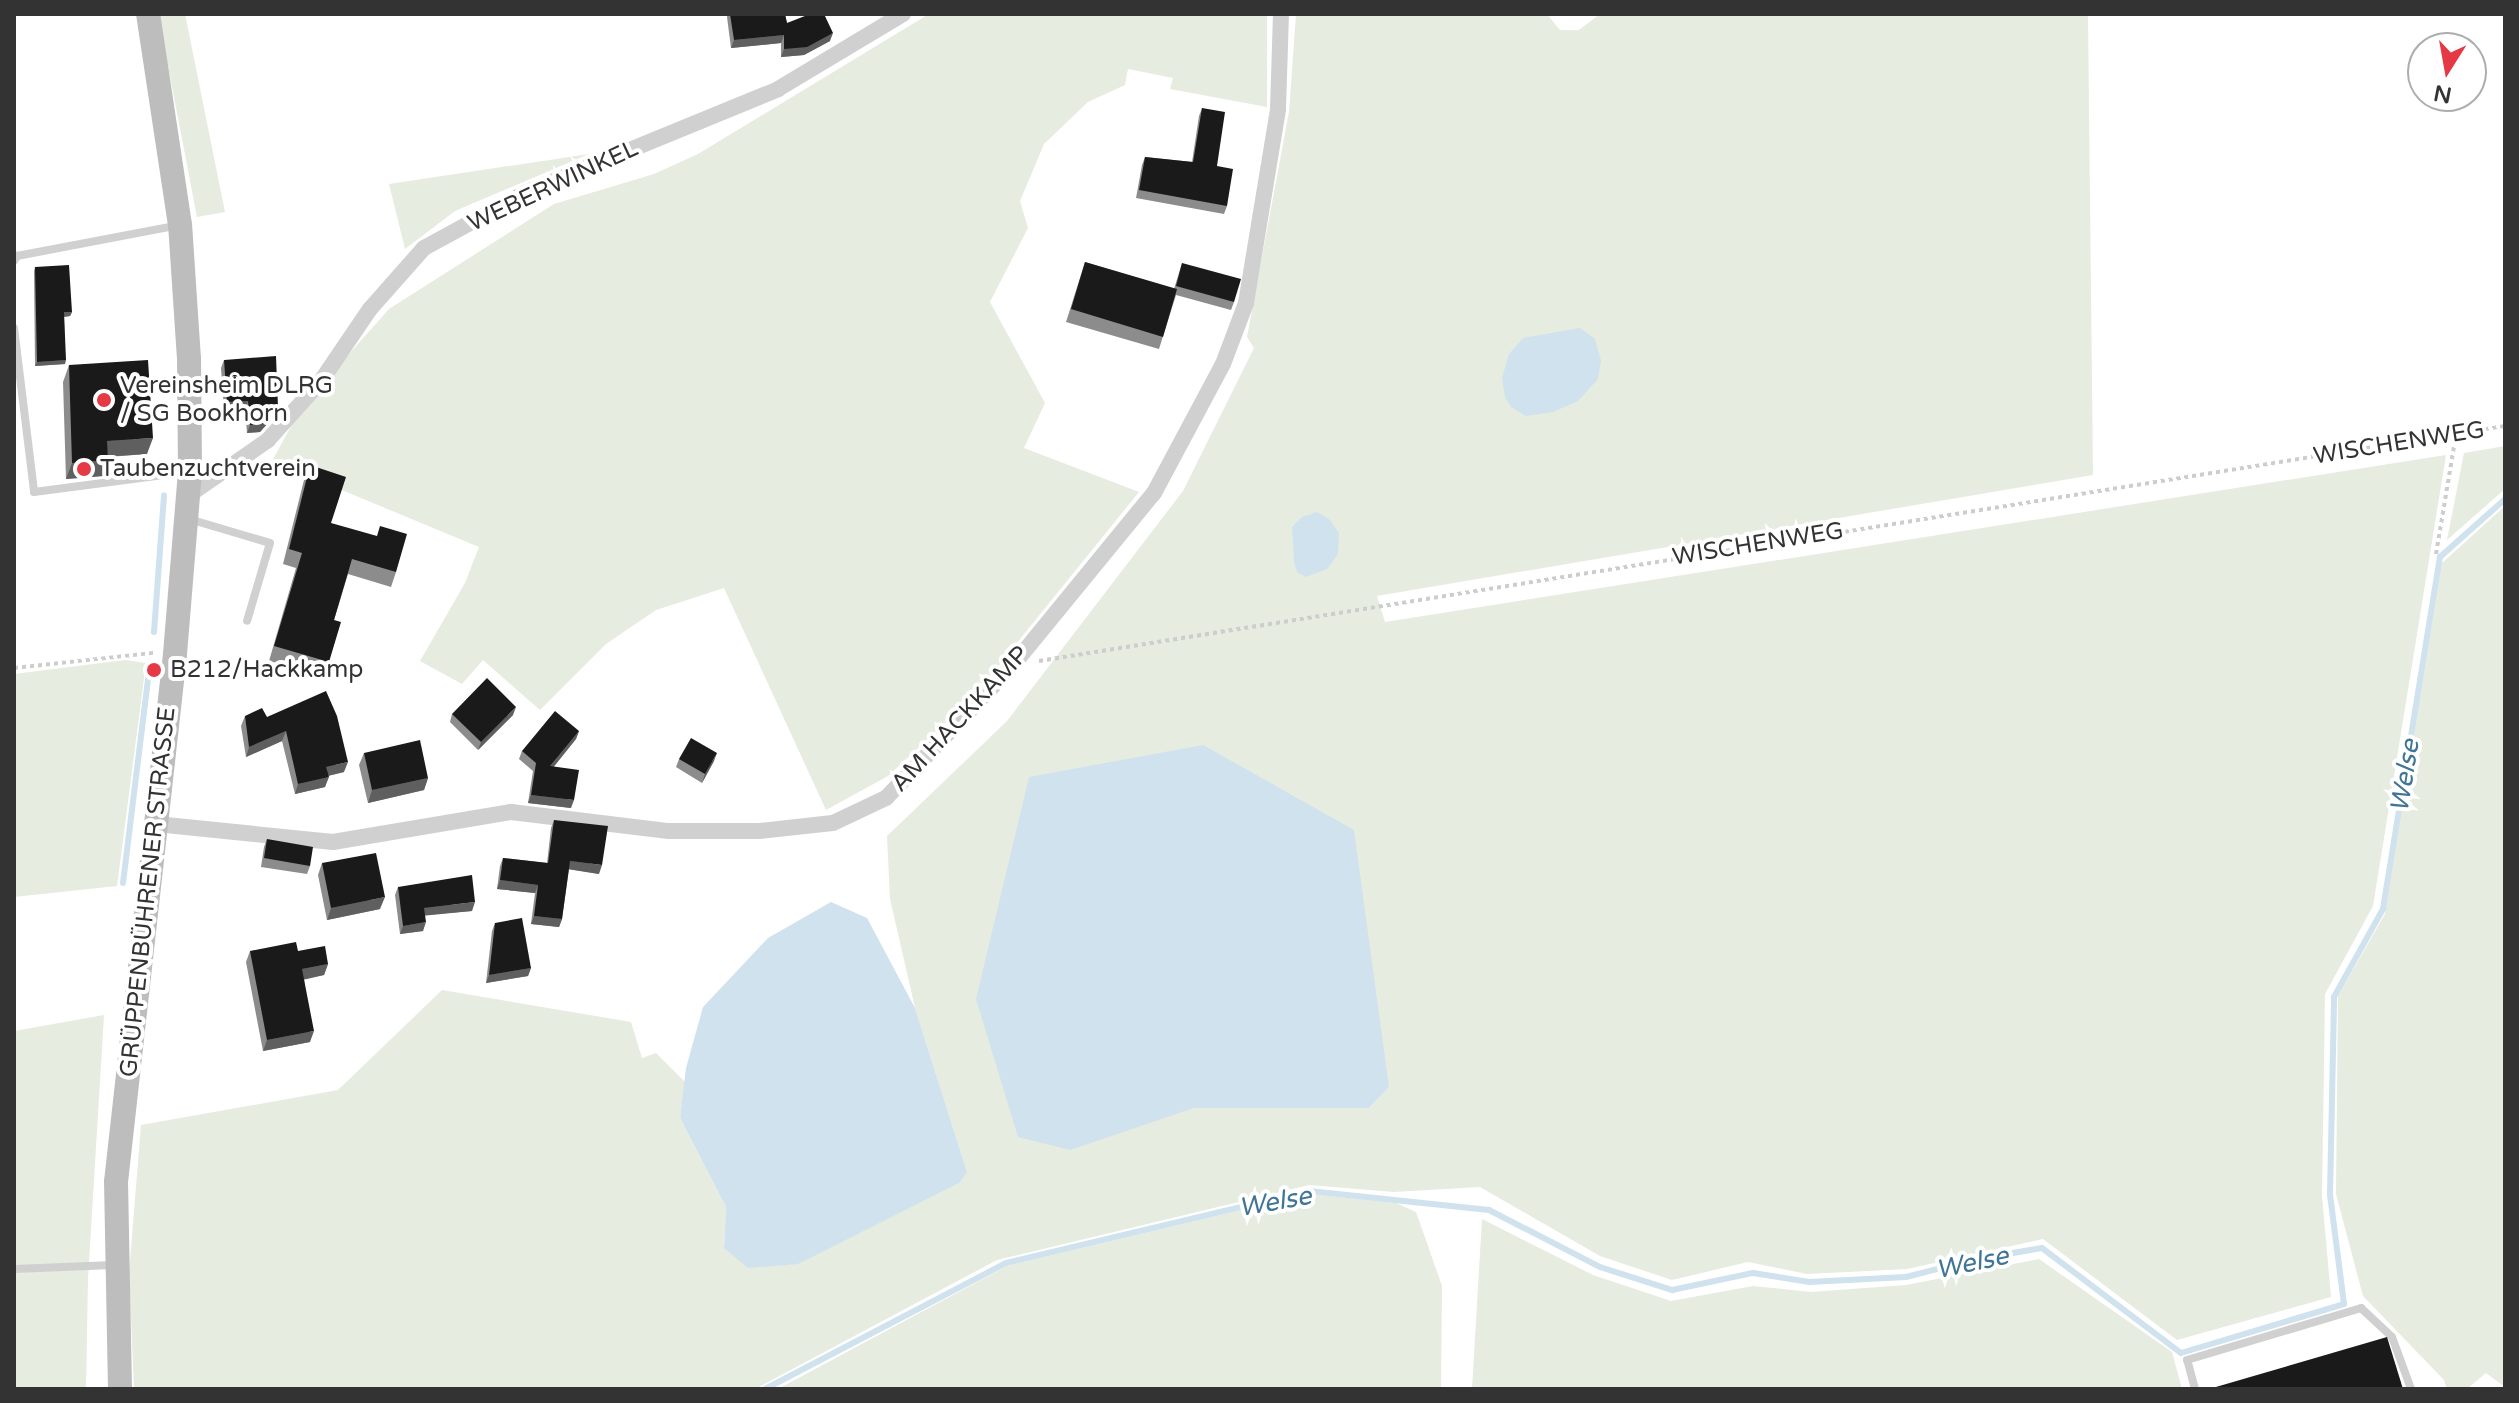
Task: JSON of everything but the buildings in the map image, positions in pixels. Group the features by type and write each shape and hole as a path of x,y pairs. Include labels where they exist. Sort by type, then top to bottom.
{"main road":[{"name":"GRÜPPENBÜHRENER STRASSE","path":"120,1389 116,1182 175,654 189,495 189,359 180,225 148,14"}],"street":[{"name":"WEBERWINKEL","path":"189,495 268,440 321,381 370,309 424,248 525,193 778,89 903,14"},
{"name":"AM HACKKAMP","path":"156,824 333,842 511,812 669,831 759,831 833,823 886,798 1013,665 1154,493 1223,364 1246,303 1276,124 1281,14"}],"lane":[{"path":"14,261 17,256 180,225"},
{"path":"14,328 34,492 189,495 270,543 247,621"},
{"path":"14,1269 118,1264"},
{"path":"2195,1389 2186,1355 2361,1308 2392,1337 2411,1389"}],"path":[{"name":"WISCHENWEG","path":"1013,665 1420,597 2505,426"},
{"path":"2436,554 2456,434"},
{"path":"14,668 158,653 175,654"}],"shaded area":[{"path":"158,14 185,14 225,212 197,217"},
{"path":"929,14 1267,14 1267,107 1170,89 1173,78 1128,69 1125,85 1088,102 1044,144 1020,201 1028,228 990,302 1045,403 1024,448 1139,492 974,696 888,776 826,810 724,588 656,610 606,644 540,710 483,660 462,684 420,661 465,583 479,547 272,461 301,408 389,309 554,204 654,174 698,154"},
{"path":"1296,14 1547,14 1560,30 1579,30 1600,14 2088,14 2093,475 1377,596 1385,622 2446,455 2373,906 2325,994 2322,1196 2331,1297 2177,1340 2043,1239 1907,1269 1807,1274 1748,1262 1672,1280 1600,1256 1480,1187 1394,1192 1309,1185 997,1260 755,1389 134,1389 129,1273 141,1125 338,1090 442,990 631,1022 642,1058 656,1053 685,1082 680,1118 726,1207 724,1248 967,1172 915,1008 890,899 887,836 1007,721 1183,491 1254,348 1247,337 1289,112","holes":["1389,1087 1369,1108 1194,1108"]},
{"path":"589,154 455,211 405,249 389,184"},
{"path":"2505,446 2505,489 2447,540 2464,453"},
{"path":"2505,506 2505,1387 2486,1373 2467,1389 2447,1389 2444,1380 2363,1296 2336,1194 2338,996 2385,914 2442,563"},
{"path":"125,660 146,663 117,886 14,897 14,674"},
{"path":"104,1015 88,1279 86,1389 14,1389 14,1031"},
{"path":"1309,1194 1396,1203 1416,1212 1442,1286 1441,1389 778,1389 1007,1266"},
{"path":"1482,1219 1593,1275 1671,1301 1753,1286 1811,1292 1906,1285 2039,1259 2172,1352 2182,1389 1472,1389"}],"water":[{"path":"1580,328 1595,339 1601,361 1598,379 1578,401 1553,412 1526,416 1511,407 1505,397 1502,378 1509,354 1523,338"},
{"path":"1317,512 1330,520 1339,533 1338,554 1327,569 1306,577 1297,572 1294,562 1292,527 1302,517"},
{"path":"1203,745 1354,830 1389,1087 1369,1108 1194,1108 1070,1150 1018,1137 976,999 1029,777"},
{"path":"831,902 867,918 915,1008 967,1172 959,1183 798,1264 748,1268 724,1248 726,1207 680,1118 686,1068 703,1007 768,938"}],"waterway":[{"path":"154,632 164,495"},
{"name":"Welse","path":"765,1389 1006,1263 1309,1191 1489,1210 1600,1267 1672,1290 1753,1273 1809,1282 1906,1277 1972,1260 2042,1248 2181,1353 2344,1304 2330,1194 2334,997 2383,909 2440,557 2505,499"},
{"path":"123,883 150,664"}],"place":[{"name":"Vereinsheim DLRG / SG Bookhorn","path":"104,400"},
{"name":"Taubenzuchtverein","path":"84,469"},
{"name":"B212/Hackkamp","path":"154,670"}]}
